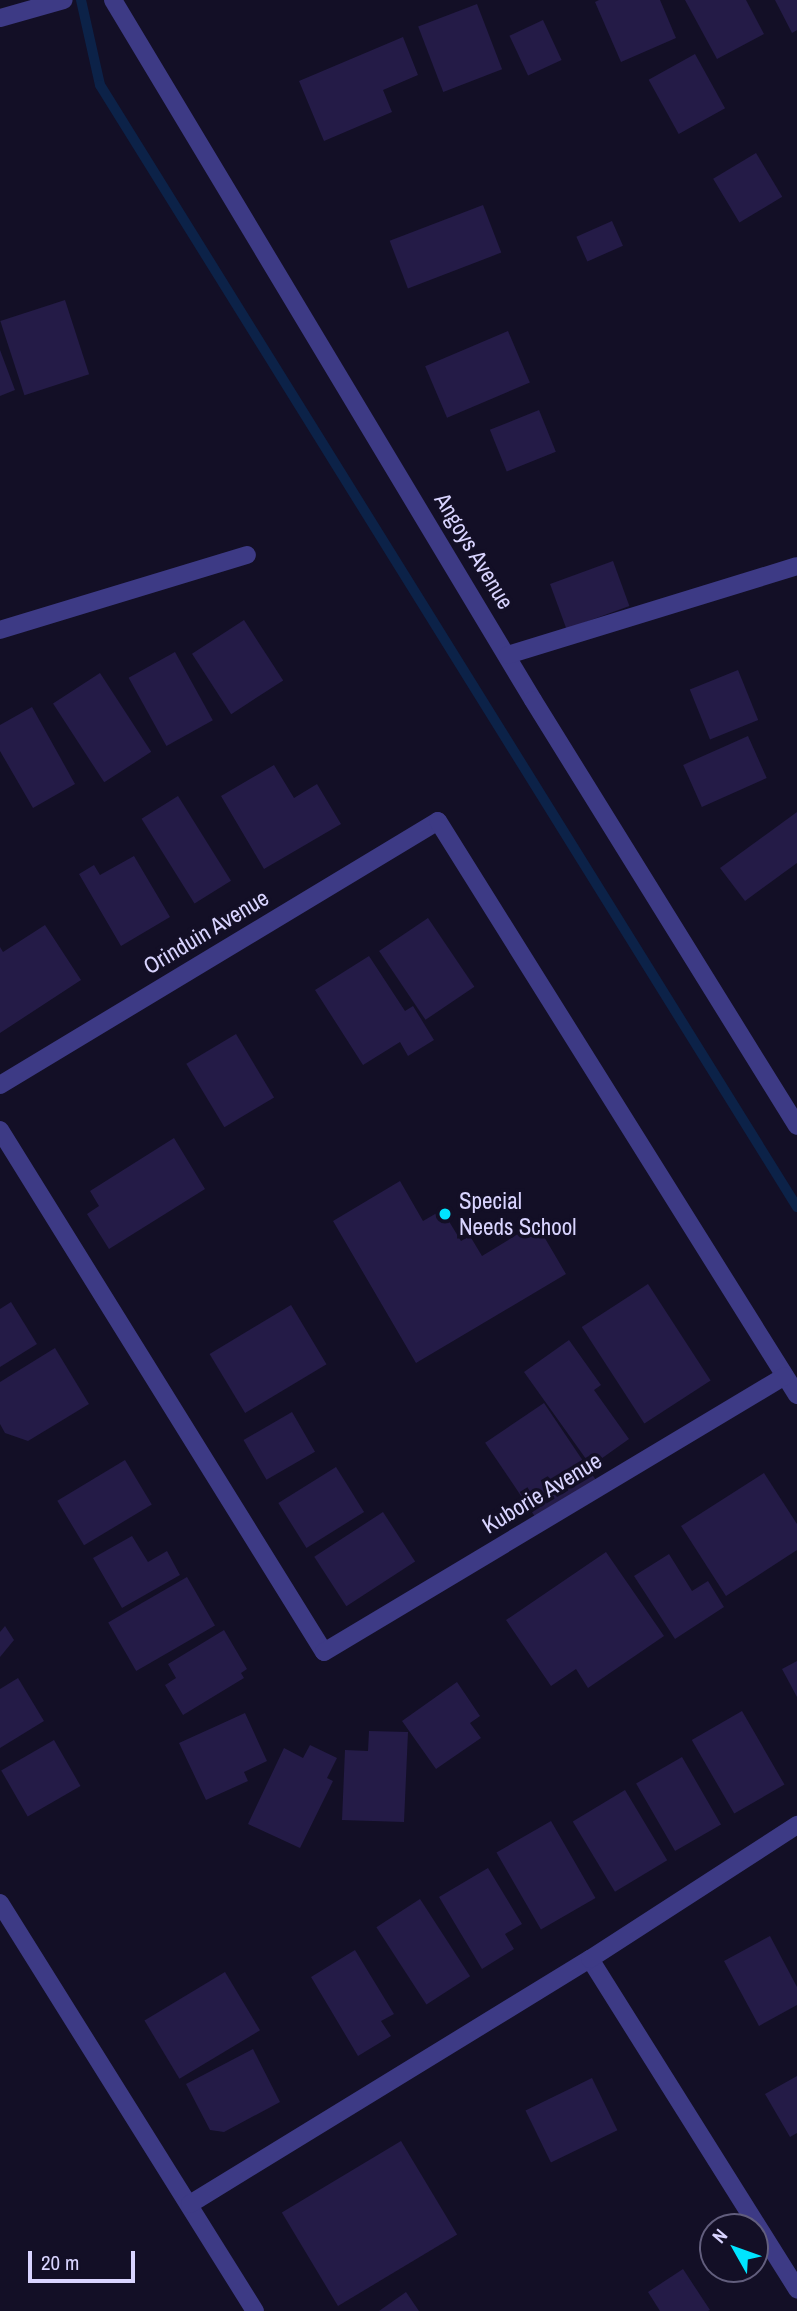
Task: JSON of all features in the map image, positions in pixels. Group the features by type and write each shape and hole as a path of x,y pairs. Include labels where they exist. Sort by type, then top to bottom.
{"street":[{"path":"0,18 29,4 64,0"},
{"name":"Angoys Avenue","path":"113,0 508,655 797,1126"},
{"path":"0,630 247,555"},
{"path":"508,655 797,566"},
{"name":"Orinduin Avenue","path":"0,1084 438,821 785,1376"},
{"name":"Kuborie Avenue","path":"0,1130 324,1651 785,1376"},
{"path":"785,1376 797,1395"},
{"path":"190,2204 590,1959 797,1825"},
{"path":"0,1903 255,2311"},
{"path":"590,1959 797,2289"}],"building":[{"path":"660,0 676,38 621,62 595,2"},
{"path":"685,0 746,0 764,34 717,59"},
{"path":"775,0 797,0 797,30 792,33"},
{"path":"477,4 502,69 443,92 418,27"},
{"path":"543,20 562,60 528,76 509,36"},
{"path":"403,37 418,75 383,90 392,112 324,141 299,81"},
{"path":"695,54 725,108 679,134 649,80"},
{"path":"756,153 782,197 739,222 713,179"},
{"path":"483,205 501,253 408,288 390,241"},
{"path":"612,221 623,246 587,262 576,237"},
{"path":"65,300 89,374 24,395 0,321"},
{"path":"508,331 530,383 447,418 425,366"},
{"path":"0,350 15,390 0,396"},
{"path":"539,410 556,452 507,472 490,430"},
{"path":"613,561 629,606 566,629 550,584"},
{"path":"244,620 283,680 231,714 192,654"},
{"path":"175,652 213,720 166,746 129,678"},
{"path":"738,670 758,720 710,740 690,689"},
{"path":"100,673 151,752 104,782 53,703"},
{"path":"32,707 75,784 33,808 0,751 0,725"},
{"path":"748,736 767,778 702,807 683,765"},
{"path":"274,765 294,798 317,784 341,824 264,869 221,796"},
{"path":"178,796 231,881 195,904 142,819"},
{"path":"797,812 797,863 745,901 720,868"},
{"path":"134,856 170,917 121,946 79,874 94,865 100,875"},
{"path":"428,918 474,987 425,1020 379,951"},
{"path":"45,925 81,980 0,1033 0,947 3,952"},
{"path":"369,956 405,1011 413,1006 434,1040 408,1056 400,1042 363,1065 315,990"},
{"path":"236,1034 274,1097 224,1127 186,1064"},
{"path":"174,1138 205,1189 109,1249 87,1214 99,1206 90,1191"},
{"path":"400,1181 423,1221 442,1210 461,1241 470,1236 482,1256 536,1223 566,1274 416,1363 333,1221"},
{"path":"648,1284 711,1380 644,1423 582,1327"},
{"path":"11,1302 37,1344 0,1367 0,1309"},
{"path":"291,1305 327,1364 245,1413 210,1354"},
{"path":"569,1340 601,1385 594,1390 629,1439 591,1466 524,1372"},
{"path":"55,1348 89,1404 28,1441 5,1433 0,1424 0,1382"},
{"path":"544,1403 597,1481 538,1521 485,1443"},
{"path":"292,1412 315,1452 267,1480 244,1440"},
{"path":"125,1460 152,1505 84,1545 57,1501"},
{"path":"336,1467 364,1512 306,1548 278,1503"},
{"path":"764,1473 797,1524 797,1550 726,1596 681,1526"},
{"path":"383,1512 415,1561 346,1606 314,1557"},
{"path":"132,1536 148,1562 167,1551 180,1575 122,1608 93,1558"},
{"path":"606,1552 664,1636 588,1688 576,1669 551,1686 506,1620"},
{"path":"669,1554 692,1591 708,1581 724,1607 675,1639 634,1576"},
{"path":"187,1577 215,1625 136,1671 108,1622"},
{"path":"5,1626 14,1640 0,1657 0,1632"},
{"path":"224,1630 247,1669 241,1673 244,1678 183,1715 165,1685 176,1678 168,1664"},
{"path":"797,1661 797,1697 782,1669"},
{"path":"18,1678 44,1721 0,1748 0,1689"},
{"path":"457,1682 480,1716 470,1723 481,1738 436,1769 402,1721"},
{"path":"742,1711 785,1785 734,1814 692,1740"},
{"path":"245,1713 267,1761 244,1772 248,1781 206,1800 179,1743"},
{"path":"369,1731 408,1732 404,1822 342,1820 345,1750 368,1751"},
{"path":"54,1740 80,1786 28,1816 1,1770"},
{"path":"310,1745 337,1758 327,1778 333,1781 300,1848 248,1824 284,1748 303,1758"},
{"path":"682,1757 721,1825 675,1851 636,1783"},
{"path":"625,1790 667,1860 615,1892 573,1821"},
{"path":"551,1821 596,1898 541,1930 496,1852"},
{"path":"488,1868 522,1924 505,1934 514,1949 482,1969 439,1897"},
{"path":"420,1899 470,1976 426,2004 376,1927"},
{"path":"770,1936 797,1987 797,2005 759,2026 724,1961"},
{"path":"355,1950 394,2014 381,2021 391,2036 358,2056 311,1977"},
{"path":"225,1972 260,2030 179,2079 144,2020"},
{"path":"253,2049 280,2102 224,2132 210,2130 186,2084"},
{"path":"797,2076 797,2133 790,2137 765,2094"},
{"path":"592,2078 617,2130 551,2163 525,2110"},
{"path":"401,2141 457,2234 338,2306 282,2213"},
{"path":"683,2269 710,2310 660,2311 648,2292"},
{"path":"406,2292 419,2311 379,2311"}],"waterway":[{"path":"81,0 100,85 797,1207"}],"place":[{"name":"Special Needs School","path":"445,1214"}]}
